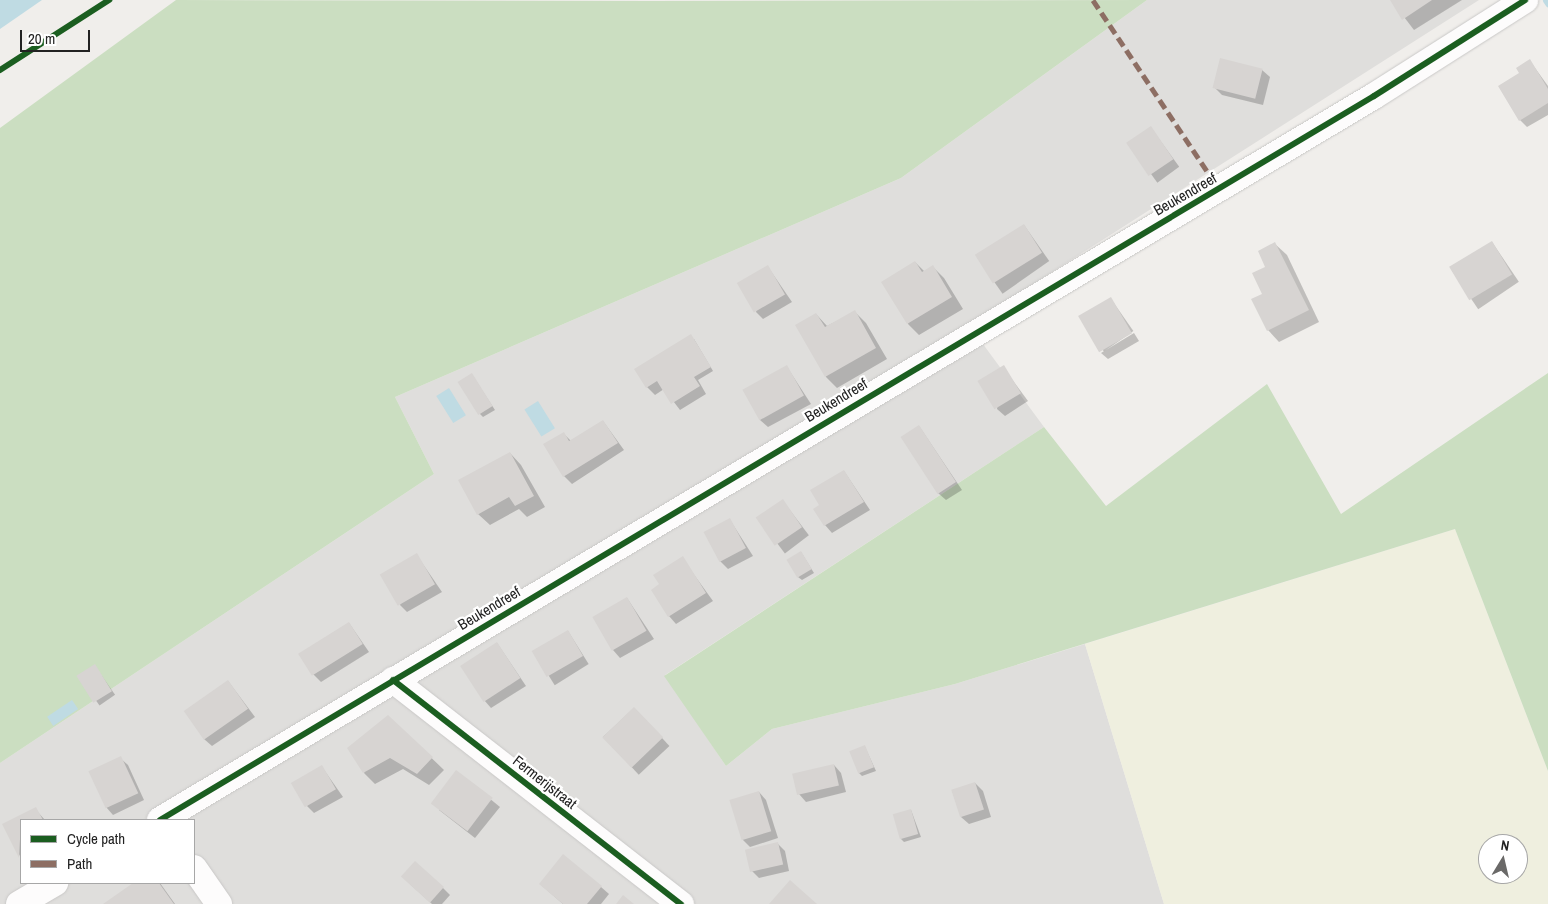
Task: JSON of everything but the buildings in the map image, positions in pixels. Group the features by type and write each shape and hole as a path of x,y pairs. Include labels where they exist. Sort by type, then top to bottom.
{"street":[{"name":"Beukendreef","path":"162,819 1358,106 1525,0"},
{"name":"Fermerijstraat","path":"394,680 681,904"},
{"path":"195,869 220,904"},
{"path":"19,904 53,884"}],"shaded area":[{"path":"1147,0 1479,0 969,325 1044,427 665,675 726,766 772,729 955,684 1085,644 1164,904 0,904 0,763 434,474 395,397 901,178"}],"green space":[{"path":"176,0 1147,0 901,178 395,397 434,474 0,763 0,128"},
{"path":"1548,373 1548,771 1455,529 955,684 772,729 726,766 664,676 1044,427 1106,506 1267,384 1341,514"},
{"path":"1455,529 1548,771 1548,904 1164,904 1085,644"}],"water":[{"path":"0,0 42,0 0,29"},
{"path":"449,388 466,415 453,423 436,396"},
{"path":"538,401 555,428 541,437 524,409"},
{"path":"72,700 78,709 53,726 47,717"}],"marked path":[{"path":"1093,0 1219,189"}],"cycle path":[{"path":"0,70 109,0"},
{"path":"162,819 1374,96 1525,0"},
{"path":"393,680 681,904"}]}
